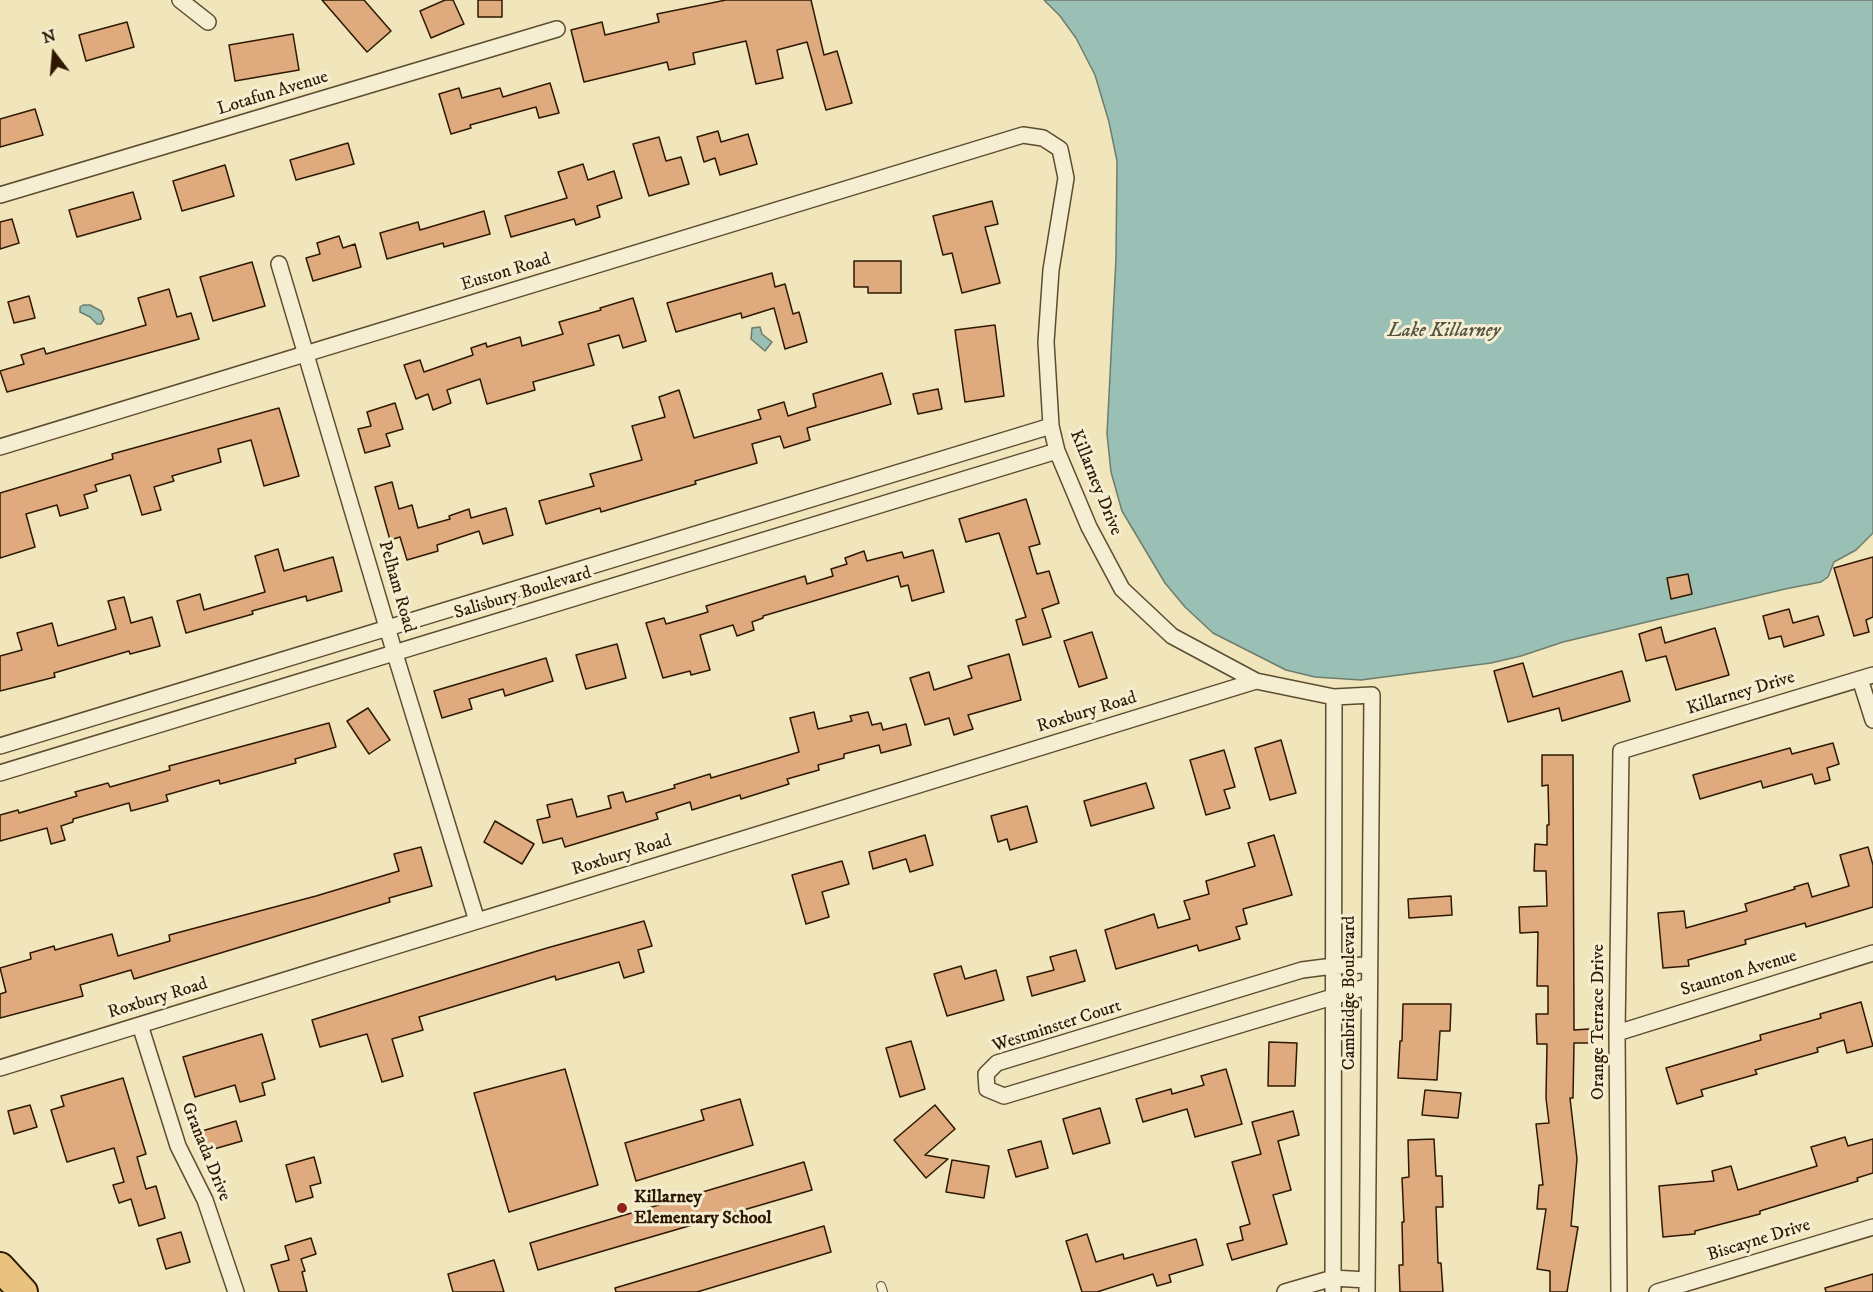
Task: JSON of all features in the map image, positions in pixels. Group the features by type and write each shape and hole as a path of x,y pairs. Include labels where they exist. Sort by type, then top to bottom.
{"highway":[{"path":"0,1267 23,1292"}],"street":[{"path":"180,0 208,22"},
{"name":"Lotafun Avenue","path":"0,195 557,29"},
{"name":"Euston Road","path":"0,447 1023,135"},
{"name":"Killarney Drive","path":"1023,135 1042,138 1060,149 1066,178 1051,270 1046,342 1051,426 1057,451 1089,527 1122,589 1172,636 1256,681 1334,697 1372,695"},
{"name":"Pelham Road","path":"279,264 477,921"},
{"name":"Salisbury Boulevard","path":"0,746 1051,426"},
{"name":"Salisbury Boulevard","path":"0,773 1057,451"},
{"path":"1867,677 1873,720"},
{"name":"Killarney Drive","path":"1621,751 1867,677"},
{"name":"Roxbury Road","path":"0,1068 1256,681"},
{"name":"Cambridge Boulevard","path":"1367,1286 1372,695"},
{"name":"Cambridge Boulevard","path":"1333,1285 1334,697"},
{"name":"Orange Terrace Drive","path":"1619,1292 1617,1033 1621,751"},
{"name":"Staunton Avenue","path":"1617,1033 1873,953"},
{"name":"Westminster Court","path":"1369,964 1302,970 997,1063 986,1074 987,1089 1004,1096 1369,986"},
{"name":"Granada Drive","path":"140,1025 178,1146 205,1200 233,1291"},
{"name":"Biscayne Drive","path":"1657,1292 1873,1227"},
{"path":"1285,1292 1333,1285 1367,1286"}],"water":[{"name":"Lake Killarney","path":"1044,0 1873,0 1873,533 1856,550 1834,562 1828,577 1821,582 1563,642 1491,663 1361,680 1315,677 1286,670 1213,633 1185,607 1165,583 1122,511 1111,472 1107,434 1116,258 1117,161 1109,122 1095,75 1076,38 1060,16"},
{"path":"90,305 101,311 104,319 101,324 97,324 80,312 80,307"},
{"path":"760,327 762,334 772,342 765,351 751,339 752,328"}],"building":[{"path":"322,0 364,0 391,31 367,52"},
{"path":"445,0 453,0 464,24 431,38 420,11"},
{"path":"478,0 502,0 502,17 478,17"},
{"path":"726,0 811,0 824,55 837,51 852,103 826,110 807,42 777,50 783,78 756,84 746,41 693,53 695,64 669,70 667,62 584,82 571,30 602,22 605,35 659,22 657,14"},
{"path":"127,22 134,47 86,61 79,35"},
{"path":"293,34 299,70 235,81 229,45"},
{"path":"550,83 559,113 539,118 536,107 470,125 471,128 451,134 439,94 459,88 462,98 500,88 503,97"},
{"path":"35,109 43,135 0,147 0,119"},
{"path":"718,131 721,142 748,134 757,164 720,175 715,158 704,162 697,137"},
{"path":"659,137 666,161 681,157 689,184 649,196 633,144"},
{"path":"348,143 354,164 296,180 290,160"},
{"path":"583,164 588,180 614,171 622,198 597,206 600,217 576,225 574,219 511,237 505,216 567,198 558,172"},
{"path":"225,165 234,196 182,211 173,181"},
{"path":"133,192 141,219 77,237 69,210"},
{"path":"992,201 998,224 985,227 1000,283 962,293 952,253 943,255 933,216"},
{"path":"484,211 490,234 444,247 443,243 387,259 380,233 418,222 420,230"},
{"path":"12,219 19,243 0,249 0,222"},
{"path":"339,236 343,248 355,244 361,267 313,281 306,258 320,254 317,243"},
{"path":"854,261 901,261 901,293 868,293 868,287 854,287"},
{"path":"252,262 265,306 213,321 200,277"},
{"path":"772,273 775,287 785,284 793,314 799,312 807,342 785,349 774,308 742,318 741,313 676,332 667,303"},
{"path":"169,289 177,317 191,313 199,339 7,392 0,371 24,364 21,355 44,348 46,354 146,325 138,298"},
{"path":"29,296 35,318 14,323 8,302"},
{"path":"633,298 646,341 623,348 619,335 588,344 594,365 533,382 535,390 487,404 480,379 447,390 451,403 433,410 428,394 416,399 404,365 420,360 424,372 473,355 471,348 486,343 487,347 520,337 522,346 563,334 559,322"},
{"path":"995,325 1004,396 965,402 955,330"},
{"path":"882,373 891,404 807,428 810,440 784,448 780,436 752,444 757,463 601,512 600,508 546,524 539,501 594,486 590,474 642,460 632,426 665,417 659,397 679,390 694,438 761,419 758,410 784,402 788,416 816,407 813,394"},
{"path":"938,389 942,409 918,414 913,394"},
{"path":"395,403 403,429 386,434 390,446 365,453 358,429 371,426 367,412"},
{"path":"279,408 299,476 264,486 251,440 218,449 221,462 172,476 174,481 154,487 161,510 142,515 130,475 95,485 97,491 84,495 88,508 60,516 57,505 26,514 35,547 0,558 0,493 113,459 112,454"},
{"path":"392,482 399,509 412,505 418,528 450,519 449,516 469,509 471,518 506,508 513,535 483,544 479,531 437,545 438,551 407,560 400,537 390,540 375,487"},
{"path":"1026,499 1040,544 1029,547 1037,574 1049,571 1059,603 1042,609 1051,637 1023,645 1016,620 1026,617 999,533 966,542 959,519"},
{"path":"278,549 284,571 333,557 342,591 307,601 306,596 186,633 177,601 200,594 204,610 265,592 255,556"},
{"path":"933,550 944,592 912,601 908,585 901,587 898,576 763,616 752,622 754,630 737,636 733,625 700,635 710,670 691,675 690,671 663,678 646,623 664,618 666,624 708,612 706,606 805,576 807,584 833,576 831,569 847,564 845,558 864,551 867,561 902,552 904,558"},
{"path":"1873,557 1873,617 1866,620 1869,632 1854,636 1834,568"},
{"path":"1688,574 1692,594 1671,599 1667,578"},
{"path":"124,597 131,623 152,617 160,646 130,654 129,651 54,673 55,677 0,691 0,656 22,650 17,633 52,623 58,646 116,629 108,601"},
{"path":"1789,609 1793,623 1818,616 1824,635 1784,647 1781,636 1769,639 1763,616"},
{"path":"1661,627 1665,643 1715,628 1729,675 1676,690 1666,656 1646,661 1639,634"},
{"path":"1092,632 1107,678 1079,687 1064,641"},
{"path":"617,644 626,678 586,689 576,655"},
{"path":"1009,654 1021,700 968,715 973,729 954,735 949,718 925,725 910,678 929,672 934,690 972,678 968,666"},
{"path":"546,658 553,681 505,696 503,689 469,699 472,709 442,718 434,691"},
{"path":"1523,663 1533,697 1622,671 1630,701 1562,721 1559,708 1508,722 1494,671"},
{"path":"368,708 390,740 369,754 347,721"},
{"path":"814,712 818,729 852,721 850,716 868,712 872,725 881,723 883,730 906,724 911,745 881,753 879,745 844,754 844,758 818,765 819,770 787,779 789,784 741,799 740,795 692,810 690,802 656,813 658,819 565,847 562,838 543,843 537,820 550,817 547,805 572,799 577,817 611,808 608,796 623,792 626,802 675,788 674,785 710,774 711,778 799,752 790,718"},
{"path":"329,723 336,747 295,759 296,763 220,784 219,780 166,795 168,801 131,811 129,803 73,819 73,822 61,826 65,840 51,844 47,828 0,841 0,815 18,810 19,813 77,796 75,792 108,783 110,787 170,770 169,766"},
{"path":"1281,740 1296,793 1270,800 1255,748"},
{"path":"1833,743 1839,764 1827,768 1830,780 1815,784 1812,774 1763,788 1761,781 1700,799 1693,775 1790,748 1792,754"},
{"path":"1224,750 1235,787 1224,790 1230,808 1206,815 1190,760"},
{"path":"1542,755 1573,755 1574,1030 1589,1029 1590,1043 1574,1043 1573,1098 1570,1098 1577,1159 1571,1226 1578,1227 1567,1292 1550,1292 1550,1271 1537,1269 1546,1209 1537,1209 1539,1185 1543,1185 1536,1124 1549,1123 1546,1098 1547,1044 1537,1044 1536,1014 1548,1014 1548,986 1537,986 1538,932 1520,933 1519,907 1547,906 1546,871 1534,871 1535,844 1547,845 1547,825 1549,825 1548,785 1542,786"},
{"path":"1146,783 1154,808 1091,826 1084,801"},
{"path":"1027,806 1037,842 1010,850 1007,839 998,842 991,816"},
{"path":"495,821 534,844 522,864 484,842"},
{"path":"925,835 933,865 910,872 906,859 873,869 869,852"},
{"path":"1274,835 1292,895 1243,909 1247,924 1236,927 1240,939 1199,951 1197,945 1116,969 1105,930 1154,914 1158,928 1190,919 1184,901 1209,894 1206,881 1255,866 1248,843"},
{"path":"421,847 432,886 389,898 390,902 134,979 131,970 80,985 83,996 0,1018 0,994 6,992 0,968 31,959 30,953 54,946 55,950 112,934 118,956 170,941 169,935 316,896 399,871 394,854"},
{"path":"1868,847 1873,865 1873,907 1806,927 1805,923 1745,940 1746,944 1688,960 1689,966 1663,968 1658,913 1684,911 1686,928 1747,911 1745,904 1808,883 1812,897 1849,886 1840,855"},
{"path":"842,861 849,884 822,892 829,917 806,924 792,875"},
{"path":"1451,896 1452,915 1409,918 1408,899"},
{"path":"644,921 652,946 638,950 644,972 624,978 619,962 556,980 555,976 419,1017 423,1030 392,1039 403,1076 382,1082 367,1034 320,1047 312,1020 547,948"},
{"path":"1076,950 1085,981 1032,996 1027,977 1054,970 1050,957"},
{"path":"961,966 965,979 996,970 1004,1000 947,1016 934,974"},
{"path":"1861,1002 1873,1046 1847,1053 1844,1040 1817,1048 1818,1052 1755,1070 1757,1074 1701,1090 1703,1096 1677,1104 1666,1068 1761,1040 1760,1035 1821,1018 1820,1014"},
{"path":"1403,1004 1451,1004 1450,1031 1440,1031 1437,1080 1398,1078"},
{"path":"262,1034 275,1079 262,1083 265,1095 240,1102 235,1085 195,1097 183,1057"},
{"path":"911,1041 925,1089 900,1097 886,1048"},
{"path":"1269,1042 1297,1043 1295,1086 1268,1086"},
{"path":"565,1069 598,1185 509,1212 474,1093"},
{"path":"1226,1069 1242,1124 1195,1137 1187,1109 1143,1122 1136,1099 1171,1089 1172,1094 1204,1085 1201,1076"},
{"path":"123,1078 146,1154 137,1157 146,1189 156,1186 165,1218 139,1226 131,1199 119,1203 113,1185 124,1182 114,1148 67,1162 51,1110 64,1106 61,1096"},
{"path":"1425,1090 1461,1093 1458,1118 1422,1115"},
{"path":"740,1099 753,1145 636,1181 625,1143 704,1120 701,1110"},
{"path":"30,1105 37,1127 14,1134 8,1111"},
{"path":"935,1105 955,1129 925,1155 948,1159 926,1178 894,1140"},
{"path":"1100,1108 1110,1143 1073,1154 1063,1119"},
{"path":"1293,1111 1299,1135 1278,1141 1291,1190 1273,1195 1287,1244 1232,1260 1227,1244 1243,1240 1240,1227 1250,1224 1232,1162 1261,1154 1252,1122"},
{"path":"236,1121 242,1141 207,1151 202,1131"},
{"path":"1845,1137 1848,1146 1873,1139 1873,1173 1857,1178 1858,1181 1760,1211 1760,1214 1695,1231 1695,1234 1663,1237 1659,1186 1714,1181 1712,1171 1731,1166 1738,1190 1817,1166 1811,1147"},
{"path":"1434,1139 1436,1176 1442,1176 1443,1207 1436,1207 1438,1263 1441,1263 1443,1292 1400,1292 1399,1265 1403,1265 1402,1222 1404,1222 1402,1178 1409,1177 1408,1140"},
{"path":"1041,1141 1048,1168 1016,1177 1008,1150"},
{"path":"314,1157 321,1183 310,1186 313,1197 296,1202 286,1165"},
{"path":"952,1160 989,1166 984,1198 946,1192"},
{"path":"804,1162 812,1190 538,1270 530,1243"},
{"path":"824,1226 831,1252 697,1292 616,1292 615,1288"},
{"path":"181,1232 190,1262 166,1269 157,1239"},
{"path":"1087,1234 1096,1262 1123,1254 1124,1259 1196,1239 1203,1265 1169,1275 1171,1282 1157,1286 1153,1274 1097,1292 1082,1292 1066,1241"},
{"path":"311,1238 316,1254 301,1259 307,1292 279,1292 271,1265 289,1260 285,1246"},
{"path":"494,1260 504,1292 453,1292 448,1274"},
{"path":"1873,1274 1873,1292 1826,1292 1825,1288"}],"place":[{"name":"Killarney Elementary School","path":"622,1208"}]}
